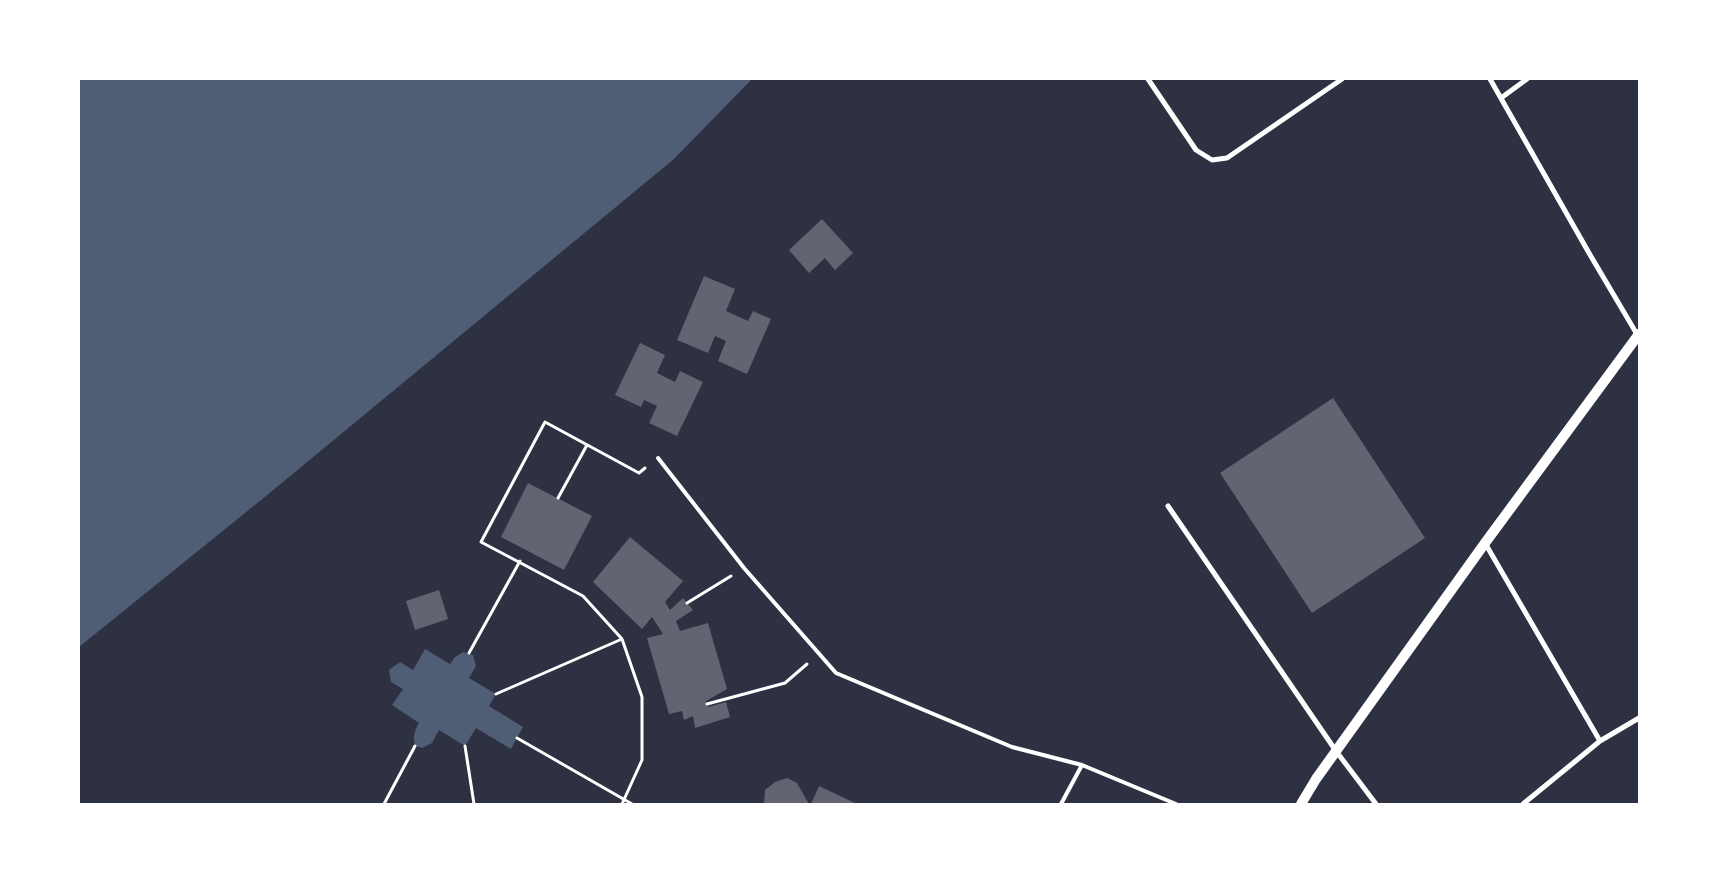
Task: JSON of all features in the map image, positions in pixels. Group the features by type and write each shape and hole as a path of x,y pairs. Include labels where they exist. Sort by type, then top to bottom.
{"main road":[{"path":"1301,804 1336,751 1485,543 1639,335"}],"street":[{"path":"1148,79 1196,150 1212,160 1227,158 1342,79"},
{"path":"1490,79 1557,198 1639,335"},
{"path":"1501,98 1527,79"},
{"path":"1168,506 1336,751 1376,804"},
{"path":"1485,543 1600,741"},
{"path":"1523,804 1600,741 1639,718"}],"lane":[{"path":"658,458 744,568 836,673 1012,747 1082,765 1176,804"},
{"path":"1061,804 1082,765"}],"path":[{"path":"622,804 642,760 642,697 622,639 583,596 482,542 545,422 639,473 658,458"},
{"path":"558,498 587,445"},
{"path":"469,653 520,561"},
{"path":"687,603 744,568"},
{"path":"496,694 622,639"},
{"path":"707,704 785,683 818,653"},
{"path":"516,738 632,804"},
{"path":"384,804 415,746"},
{"path":"465,746 474,804"}],"water":[{"path":"79,79 752,79 674,159 266,496 79,647"},
{"path":"425,649 450,664 455,657 463,652 473,655 476,666 469,678 496,694 489,706 523,727 511,749 476,728 465,746 439,730 432,743 422,748 415,746 414,734 419,723 392,705 403,689 391,682 389,670 400,662 413,670"}],"building":[{"path":"822,219 853,253 835,270 825,258 809,273 789,250"},
{"path":"704,276 735,289 726,311 748,321 753,311 771,319 747,374 718,361 726,341 715,336 708,353 677,340"},
{"path":"640,343 665,355 657,373 675,382 680,371 703,382 677,436 649,423 657,406 644,400 641,407 615,395"},
{"path":"1333,398 1425,538 1312,613 1220,473"},
{"path":"528,483 592,516 564,570 501,537"},
{"path":"630,537 683,581 665,602 670,610 683,598 693,610 676,621 680,631 708,623 727,689 706,701 708,707 726,702 730,717 695,728 693,716 684,720 682,711 669,714 647,638 663,634 652,617 642,629 593,582"},
{"path":"439,590 448,619 415,630 406,601"},
{"path":"787,778 797,783 809,804 764,804 765,790 775,782"},
{"path":"819,786 857,804 811,804"}]}
